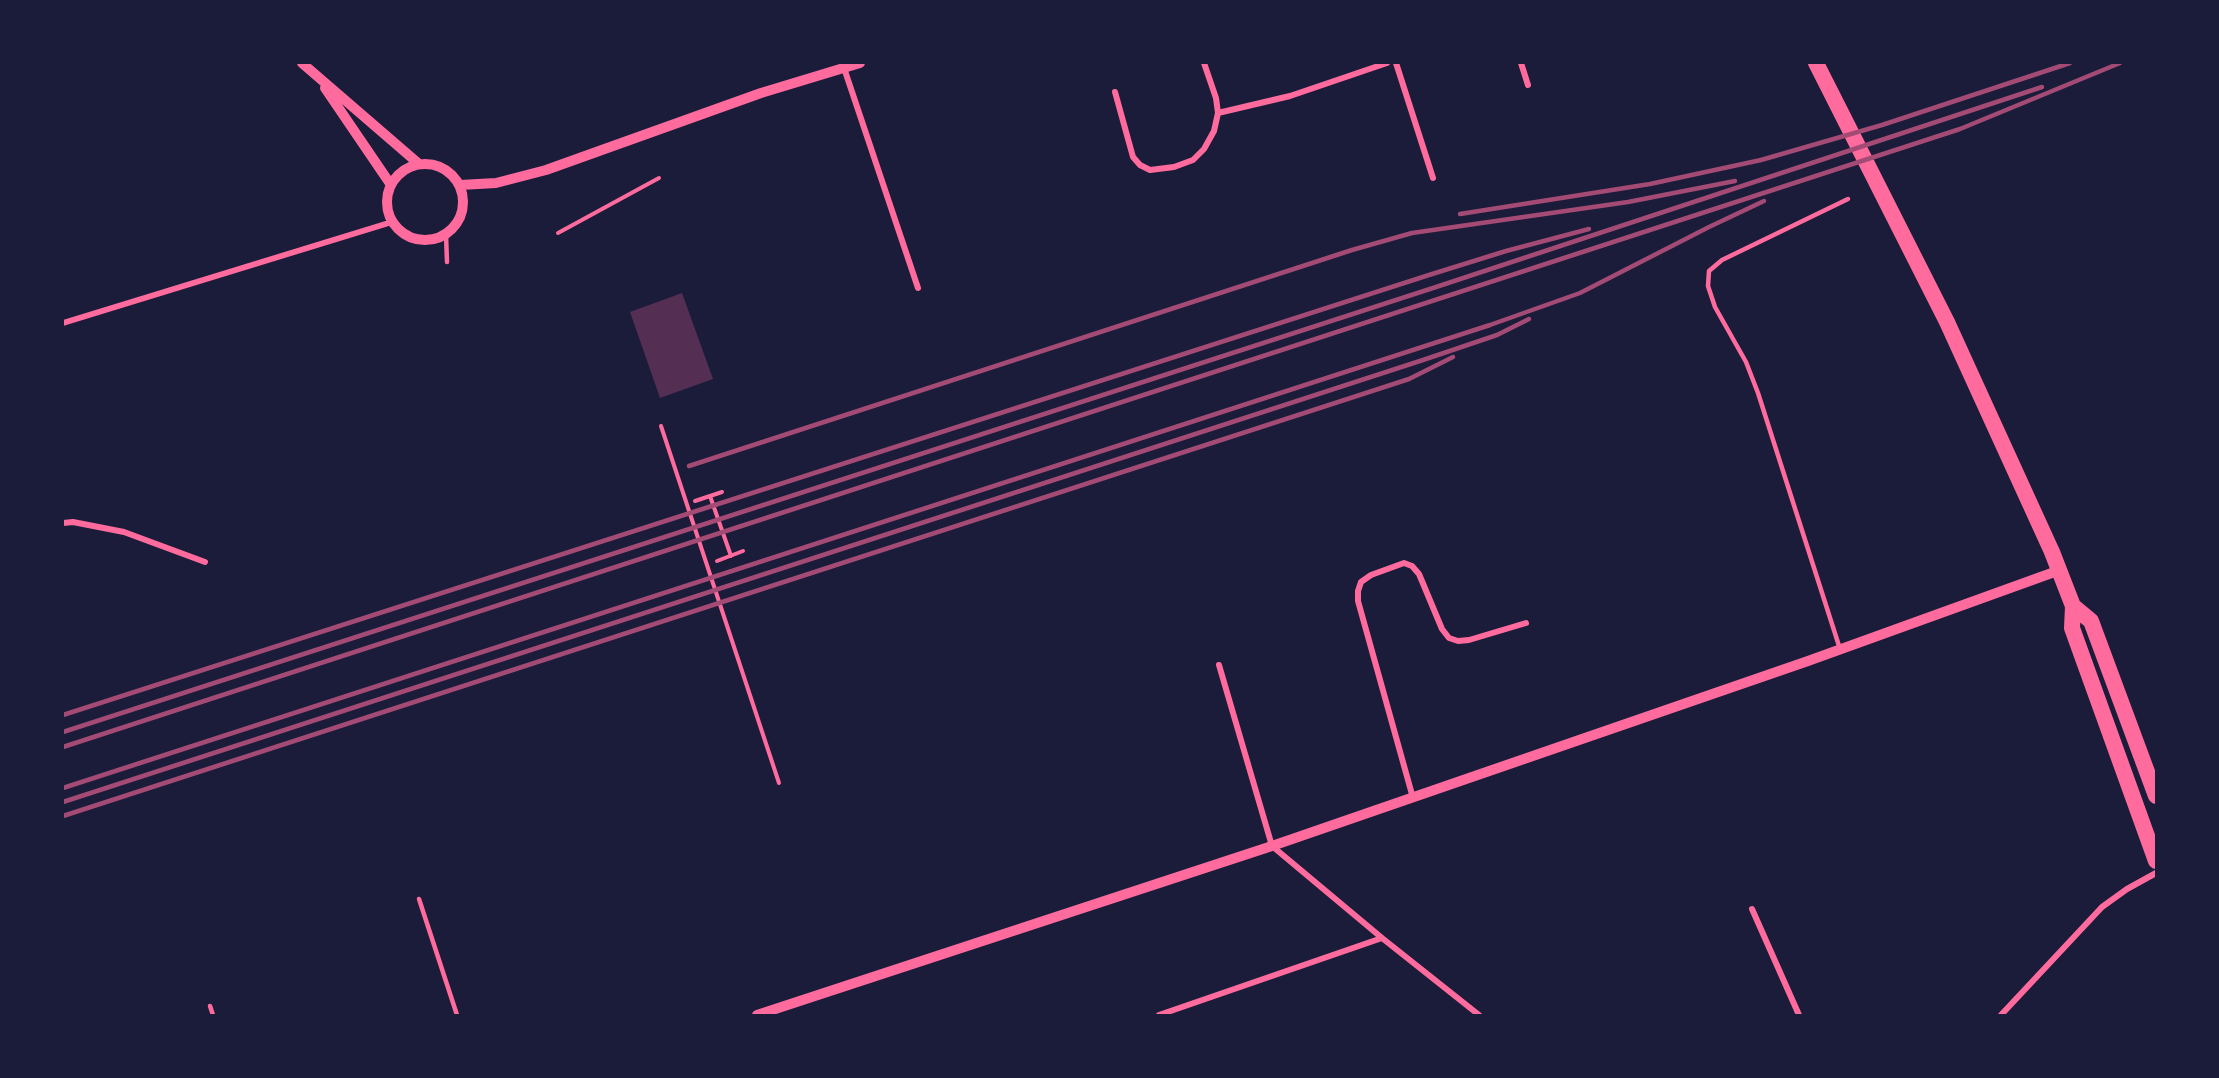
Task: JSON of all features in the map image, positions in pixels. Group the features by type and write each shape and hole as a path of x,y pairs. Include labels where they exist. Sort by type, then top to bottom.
{"highway":[{"path":"1816,63 1947,322 2060,570 2073,606 2072,628 2156,861"},
{"path":"2073,606 2091,621 2156,796"}],"street":[{"path":"302,63 419,164"},
{"path":"460,185 496,183 546,170 760,93 860,63"},
{"path":"1115,92 1133,157 1140,165 1150,170 1174,167 1193,160 1204,149 1214,131 1218,113 1216,98 1204,63"},
{"path":"1218,113 1290,96 1387,63"},
{"path":"1396,63 1432,178"},
{"path":"1521,63 1528,85"},
{"path":"844,68 918,288"},
{"path":"316,75 391,185"},
{"path":"419,164 443,167 460,185 464,203 459,221 446,235 425,241 406,236 392,222 387,206 391,185 401,172 419,164"},
{"path":"63,323 392,222"},
{"path":"63,523 74,522 124,532 205,562"},
{"path":"1413,798 1358,602 1361,582 1371,575 1404,563 1413,566 1419,574 1442,629 1449,638 1458,641 1469,640 1526,623"},
{"path":"757,1015 1413,798 2060,570"},
{"path":"1219,665 1272,846 1479,1015"},
{"path":"2001,1015 2102,907 2127,889 2156,873"},
{"path":"1752,909 1799,1015"},
{"path":"1160,1015 1382,938"}],"lane":[{"path":"1840,649 1758,393 1746,362 1715,307 1708,286 1709,271 1722,260 1848,199"},
{"path":"446,235 447,262"},
{"path":"419,899 458,1015"},
{"path":"210,1006 213,1015"}],"path":[{"path":"558,233 659,177"},
{"path":"661,426 779,783"},
{"path":"695,501 722,492"},
{"path":"710,496 731,556"},
{"path":"717,561 743,551"}],"building":[{"path":"682,293 713,379 660,398 630,312"}],"railway":[{"path":"1460,214 1650,184 1761,160 1882,125 2070,63"},
{"path":"63,747 1960,129 2120,63"},
{"path":"63,732 1433,288 2042,87"},
{"path":"689,466 1352,250 1412,233 1628,202 1735,181"},
{"path":"63,788 1490,325 1580,293 1764,201"},
{"path":"63,715 1429,275 1589,229"},
{"path":"63,802 1423,360 1497,335 1529,319"},
{"path":"63,816 1409,379 1453,357"}]}
